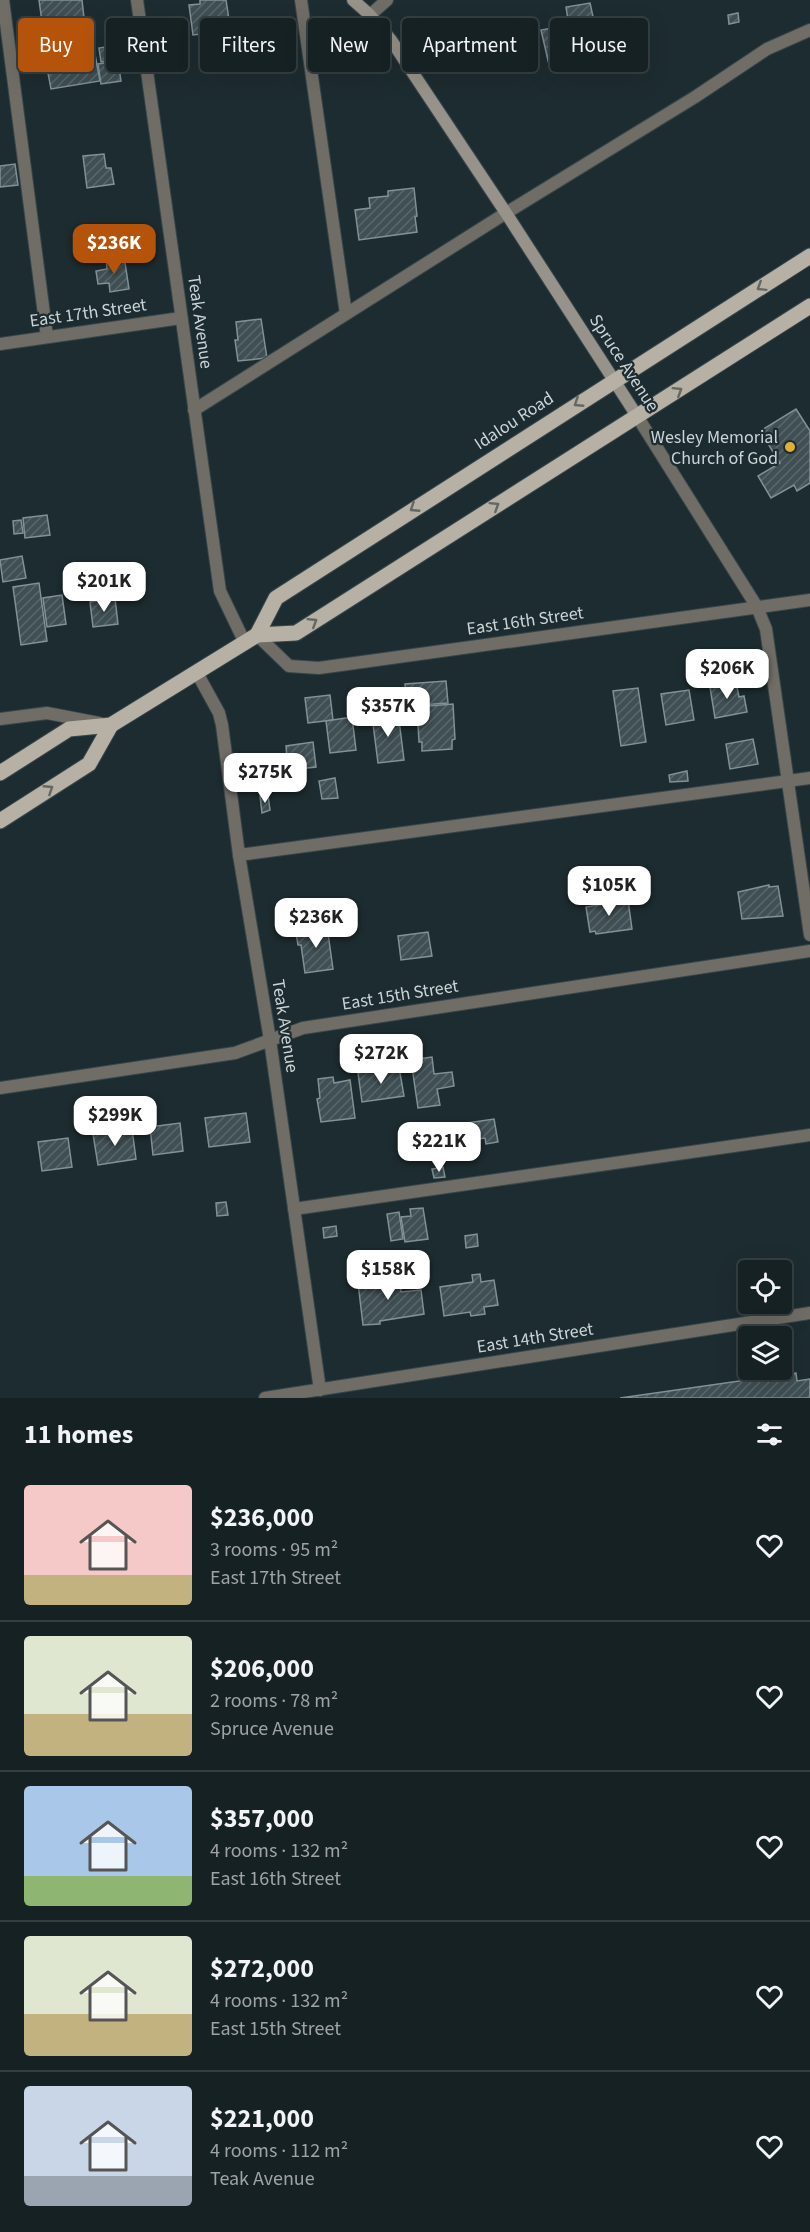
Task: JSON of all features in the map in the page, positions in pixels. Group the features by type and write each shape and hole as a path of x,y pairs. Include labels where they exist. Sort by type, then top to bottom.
{"main road":[{"name":"Spruce Avenue","path":"353,0 392,40 638,416"},
{"name":"Idalou Road","path":"251,639 276,598 810,256"},
{"path":"0,774 69,729 111,725 251,639 296,633 810,306"},
{"path":"0,821 89,764 111,725"}],"street":[{"path":"3,0 47,337"},
{"name":"Teak Avenue","path":"137,0 220,591 251,639"},
{"path":"301,0 346,314"},
{"path":"370,15 387,0"},
{"path":"194,410 695,97 767,49 810,30"},
{"name":"East 17th Street","path":"0,344 181,318"},
{"name":"Spruce Avenue","path":"638,416 757,607 766,629 810,935"},
{"name":"East 16th Street","path":"251,639 289,666 319,668 810,600"},
{"name":"Teak Avenue","path":"197,673 219,713 222,724 239,855 270,1040 320,1390"},
{"path":"0,718 47,713 111,725"},
{"path":"239,855 810,778"},
{"name":"East 15th Street","path":"0,1088 235,1053 303,1028 810,951"},
{"path":"294,1209 810,1135"},
{"name":"East 14th Street","path":"265,1398 810,1313"}],"building":[{"path":"39,0 82,0 84,18 41,18"},
{"path":"200,0 226,0 229,18 200,18 200,34 193,35 189,5 200,4"},
{"path":"590,3 593,18 568,18 566,7"},
{"path":"738,13 739,22 729,24 728,15"},
{"path":"550,28 550,69 541,30"},
{"path":"106,47 106,61 101,62 99,48"},
{"path":"94,49 100,81 51,89 48,72 94,72"},
{"path":"106,63 106,72 120,72 121,81 101,84 98,64"},
{"path":"104,154 106,168 111,168 114,184 87,188 83,156"},
{"path":"15,164 18,185 0,187 0,166"},
{"path":"414,188 417,232 359,240 355,210 370,208 369,198 388,196 388,191"},
{"path":"124,256 129,289 110,292 109,283 98,284 96,271 107,269 106,259"},
{"path":"261,319 267,358 238,361 235,340 238,340 236,322"},
{"name":"Wesley Memorial Church of God","path":"796,409 810,431 810,483 797,491 794,485 771,498 758,476 780,463 760,431"},
{"path":"47,515 50,535 25,538 23,518"},
{"path":"21,520 23,533 14,534 13,521"},
{"path":"22,556 26,578 3,582 0,560"},
{"path":"96,567 98,589 79,591 76,570"},
{"path":"39,583 47,641 21,645 13,587"},
{"path":"62,595 66,624 47,627 43,598"},
{"path":"115,598 118,624 93,627 90,602"},
{"path":"718,660 721,681 705,683 702,663"},
{"path":"446,681 448,703 407,706 405,684"},
{"path":"736,682 739,697 744,696 747,712 715,718 710,687"},
{"path":"638,688 646,742 621,746 613,691"},
{"path":"689,690 694,720 666,725 661,694"},
{"path":"330,695 333,720 308,723 305,698"},
{"path":"453,704 455,739 452,740 452,749 422,751 422,742 419,742 417,707"},
{"path":"398,712 404,760 378,763 372,716"},
{"path":"352,717 356,750 330,753 326,721"},
{"path":"753,739 758,764 730,769 726,744"},
{"path":"313,742 316,767 288,770 286,746"},
{"path":"687,771 688,781 670,782 669,775"},
{"path":"335,778 338,798 322,799 319,781"},
{"path":"268,795 270,810 262,813 260,796"},
{"path":"603,880 604,891 594,891 593,881"},
{"path":"769,885 769,887 778,886 783,916 742,919 738,892"},
{"path":"628,900 632,929 596,934 595,931 590,932 586,907"},
{"path":"316,904 320,928 293,932 290,907"},
{"path":"326,919 333,969 305,973 301,945 298,945 296,933 322,929 320,920"},
{"path":"428,932 432,956 401,960 398,936"},
{"path":"432,1057 434,1074 452,1072 454,1086 437,1089 440,1105 418,1108 411,1060"},
{"path":"399,1067 404,1096 362,1102 358,1073"},
{"path":"333,1077 334,1083 350,1080 355,1118 321,1122 317,1099 320,1098 318,1079"},
{"path":"246,1113 250,1142 209,1147 205,1118"},
{"path":"494,1119 498,1142 486,1144 485,1138 450,1143 447,1126"},
{"path":"180,1123 183,1151 153,1155 150,1127"},
{"path":"442,1127 445,1153 431,1154 429,1139 422,1140 421,1132"},
{"path":"132,1129 136,1159 98,1165 93,1134"},
{"path":"68,1138 72,1167 42,1171 38,1142"},
{"path":"443,1167 445,1177 434,1178 432,1169"},
{"path":"226,1202 228,1215 217,1216 216,1203"},
{"path":"423,1208 428,1239 405,1242 401,1217 411,1216 410,1209"},
{"path":"399,1212 403,1239 391,1241 387,1214"},
{"path":"336,1226 337,1236 324,1238 323,1228"},
{"path":"477,1234 478,1246 466,1248 465,1236"},
{"path":"399,1272 401,1292 421,1290 424,1314 380,1321 380,1324 363,1325 358,1283 388,1280 387,1273"},
{"path":"480,1274 481,1282 494,1280 498,1305 484,1307 485,1314 471,1316 470,1312 444,1316 440,1287 473,1282 472,1275"},
{"path":"796,1373 797,1381 810,1379 810,1398 620,1398 747,1380 792,1380 792,1374"}],"place":[{"name":"Wesley Memorial Church of God","path":"790,447"}]}
